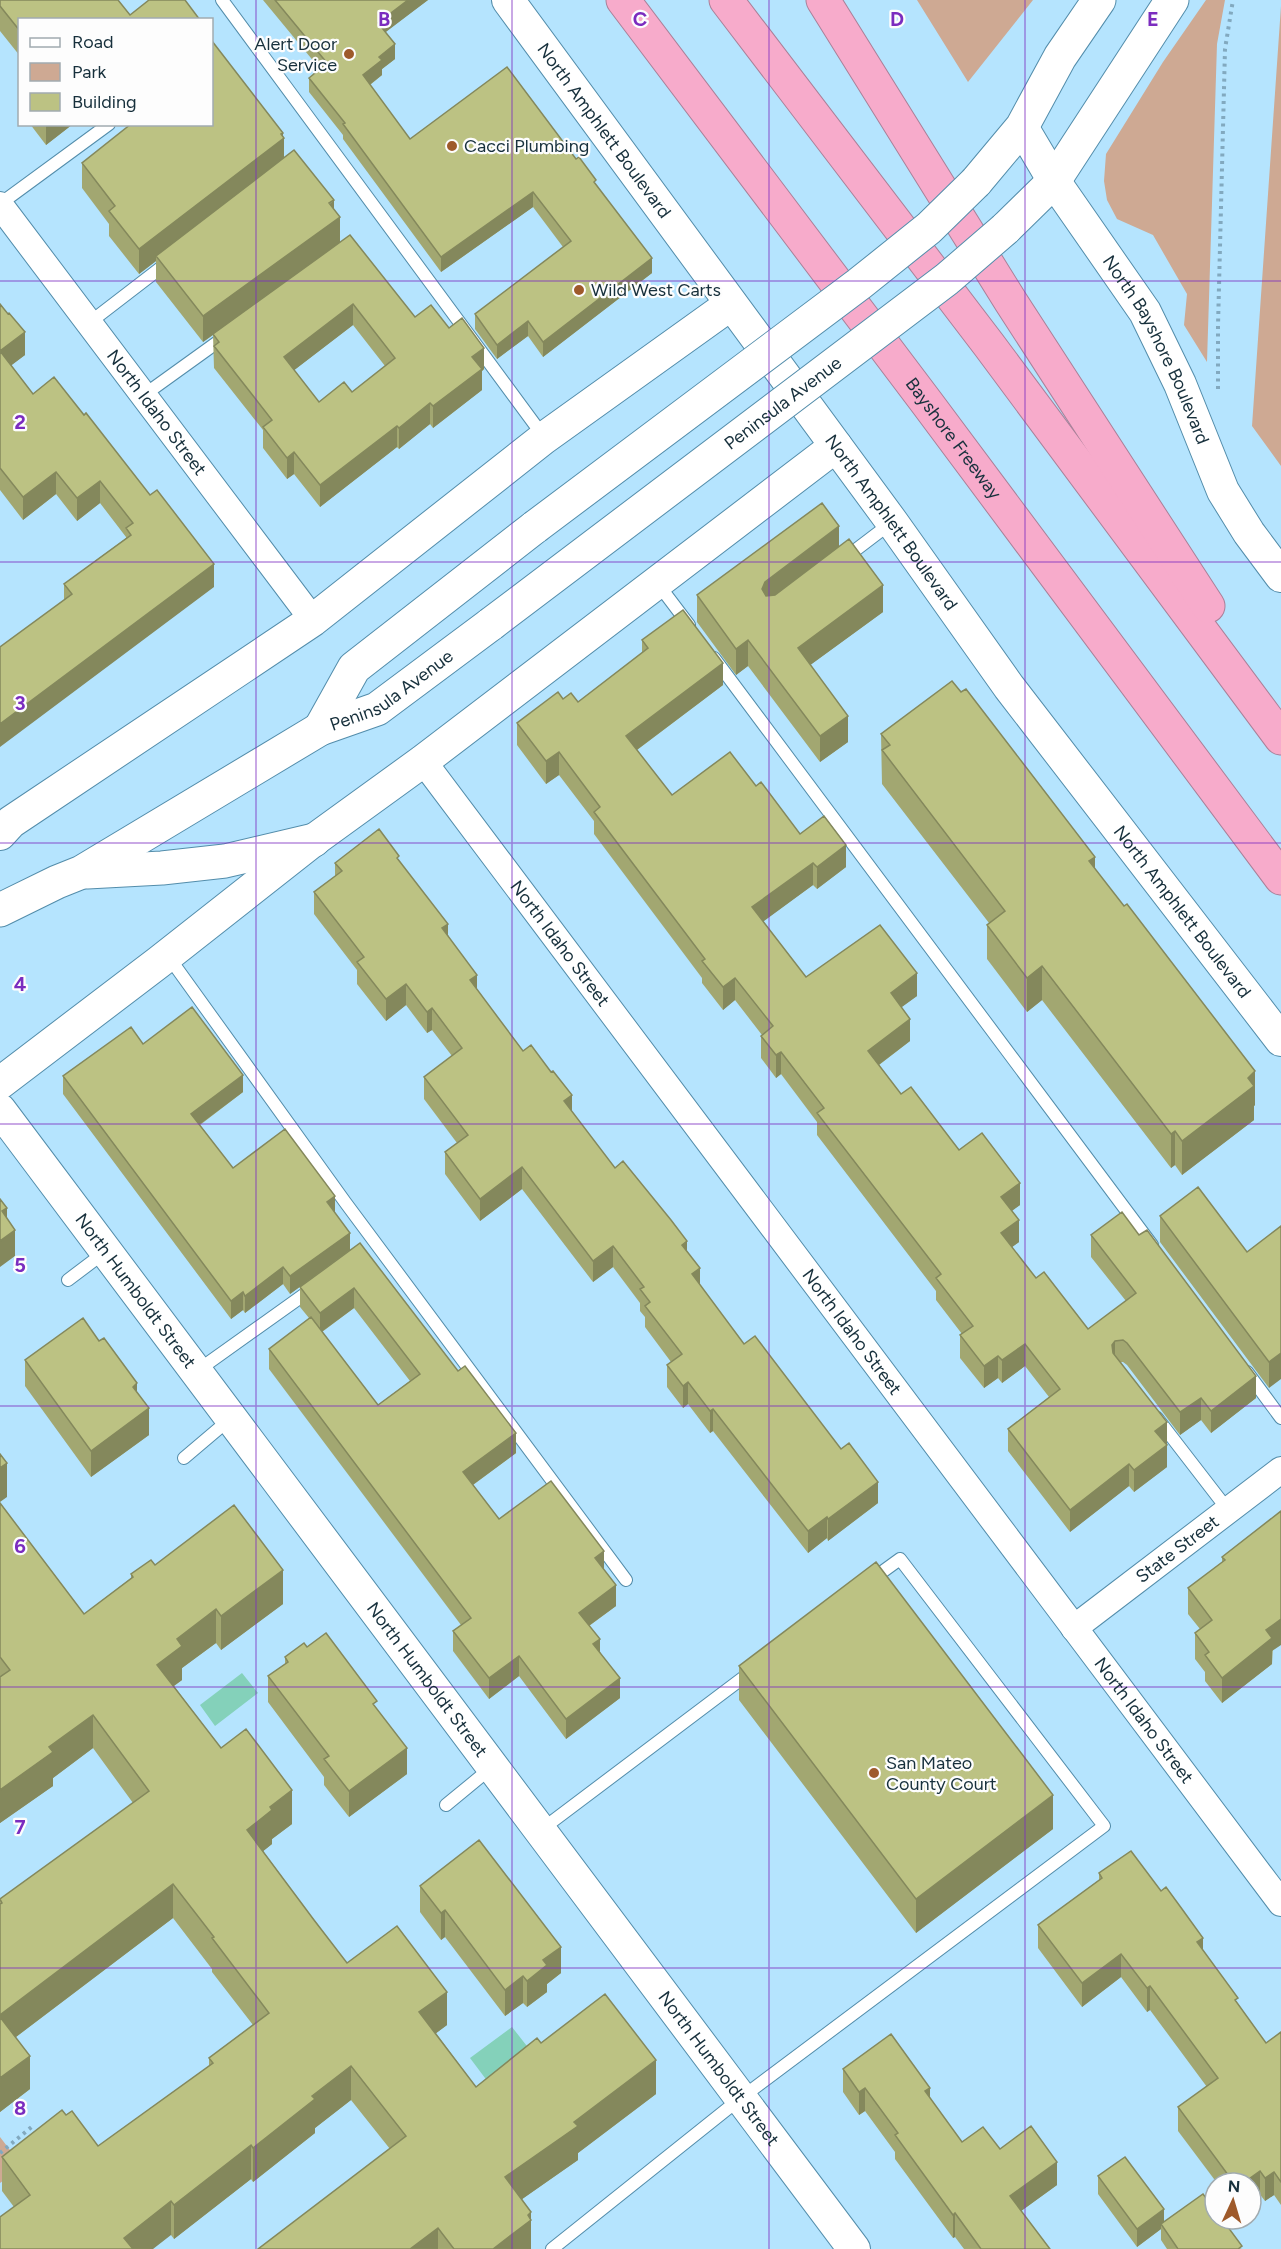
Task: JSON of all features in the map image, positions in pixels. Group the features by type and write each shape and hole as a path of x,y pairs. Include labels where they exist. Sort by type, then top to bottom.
{"highway":[{"name":"Bayshore Freeway","path":"623,0 1281,878"},
{"path":"726,0 982,336 1281,738"},
{"path":"823,0 1011,302 1281,718"}],"main road":[{"name":"Peninsula Avenue","path":"320,729 354,668 462,583 859,284 929,228 975,182 1022,127 1060,57 1099,0"},
{"name":"Peninsula Avenue","path":"0,910 82,872 320,729 377,709 947,279 1005,229 1054,181 1172,0"},
{"path":"82,872 162,868 225,861 314,840"}],"street":[{"name":"North Amphlett Boulevard","path":"508,0 892,522 1010,687 1281,1040"},
{"name":"North Bayshore Boulevard","path":"1022,127 1054,181 1145,312 1180,384 1223,490 1249,533 1281,576"},
{"name":"North Idaho Street","path":"0,205 313,620"},
{"path":"0,834 11,822 313,620 544,438 731,304"},
{"path":"0,1083 314,840 423,761 836,446"},
{"name":"North Idaho Street","path":"423,761 1281,1903"},
{"name":"North Humboldt Street","path":"0,1110 855,2249"},
{"name":"State Street","path":"1074,1628 1281,1470"}],"lane":[{"path":"222,0 544,438"},
{"path":"0,205 106,126"},
{"path":"89,323 176,256"},
{"path":"144,395 239,326"},
{"path":"836,565 892,522"},
{"path":"657,583 1162,1259"},
{"path":"168,955 371,1246 626,1580"},
{"path":"68,1280 105,1252"},
{"path":"196,1372 320,1283"},
{"path":"1241,1365 1281,1418"},
{"path":"1149,1407 1228,1510"},
{"path":"184,1458 231,1418"},
{"path":"552,2249 741,2098 1104,1826 900,1559 862,1588"},
{"path":"540,1831 758,1667"},
{"path":"446,1805 492,1767"}],"path":[{"path":"1219,400 1217,367 1225,49 1233,0"},
{"path":"0,2153 34,2125"}],"green space":[{"path":"917,0 1033,0 968,82"},
{"path":"1206,0 1225,0 1217,44 1207,362 1184,325 1187,294 1153,235 1117,219 1107,200 1104,181 1106,154 1163,62"},
{"path":"1281,6 1281,466 1252,426"},
{"path":"0,2137 23,2167 0,2183"}],"shaded area":[{"path":"242,1673 258,1693 215,1726 200,1705"},
{"path":"512,2027 530,2050 488,2082 470,2058"}],"building":[{"path":"0,0 118,0 130,15 149,0 185,0 198,18 18,18 18,28 0,6"},
{"path":"275,0 408,0 378,23 395,44 379,57 382,60 363,75 410,139 507,67 576,159 579,157 596,180 594,182 652,258 543,342 528,321 497,345 475,314 571,241 533,192 441,257 343,124 345,123 309,78 327,63"},
{"path":"213,42 283,133 281,134 284,138 139,249 109,211 115,206 82,163 128,126 213,126"},
{"path":"294,150 334,200 329,203 340,217 203,316 156,256"},
{"path":"350,235 415,317 431,305 449,328 462,318 484,348 472,357 482,369 433,406 430,403 399,428 397,426 320,485 294,452 287,458 263,427 272,420 214,346 219,342 213,334","holes":["353,304 395,358 352,392 344,382 319,402 284,357"]},
{"path":"0,304 25,332 0,351"},
{"path":"0,351 33,394 54,377 84,415 86,413 150,495 157,490 214,564 0,724 0,647 72,594 64,584 131,535 126,528 133,523 100,481 77,498 56,472 23,497 0,468"},
{"path":"822,503 839,526 765,582 762,589 766,596 775,595 849,539 883,585 798,648 848,716 820,736 748,640 736,649 697,595"},
{"path":"683,610 723,663 626,736 672,795 730,752 756,786 761,782 800,834 824,816 846,845 817,867 813,863 752,907 806,977 880,925 917,973 891,993 910,1019 868,1051 901,1094 911,1087 959,1150 982,1133 1020,1183 1001,1197 1019,1220 1001,1233 1036,1278 1044,1272 1088,1329 1136,1293 1091,1235 1122,1212 1139,1235 1147,1230 1256,1376 1211,1411 1201,1398 1180,1412 1127,1343 1123,1340 1115,1341 1112,1345 1113,1353 1167,1422 1155,1431 1167,1445 1134,1470 1129,1464 1070,1510 1008,1429 1060,1389 1025,1344 1002,1360 998,1356 984,1366 960,1335 973,1326 936,1278 941,1274 817,1113 824,1108 781,1052 776,1055 761,1036 773,1026 735,978 723,987 702,961 705,959 594,812 600,807 559,752 546,761 517,723 558,692 563,699 571,693 578,702 648,648 642,640"},
{"path":"952,681 961,692 966,689 1095,857 1089,861 1124,906 1127,904 1255,1071 1248,1078 1254,1086 1182,1141 1175,1131 1171,1134 1042,966 1027,978 987,925 1005,911 882,750 890,745 881,734"},
{"path":"379,829 399,856 397,858 448,924 442,928 477,975 470,980 523,1051 531,1045 572,1095 564,1101 615,1168 623,1161 687,1241 682,1245 700,1268 692,1274 744,1344 755,1336 841,1449 849,1443 878,1482 828,1519 827,1517 808,1531 713,1409 710,1411 688,1382 683,1386 667,1365 682,1354 645,1306 650,1302 640,1289 644,1287 613,1246 593,1261 522,1167 480,1199 445,1152 468,1135 424,1077 462,1048 432,1008 427,1012 406,984 386,999 357,962 364,957 314,892 342,871 335,863"},
{"path":"192,1007 243,1075 191,1114 233,1168 285,1129 335,1196 327,1202 350,1233 290,1276 283,1267 245,1296 243,1292 231,1301 63,1076 131,1027 143,1044"},
{"path":"1198,1187 1247,1252 1281,1226 1281,1353 1269,1362 1160,1216"},
{"path":"0,1199 7,1208 2,1211 15,1230 0,1241"},
{"path":"360,1243 458,1371 465,1366 516,1433 463,1472 499,1519 551,1481 604,1551 595,1558 616,1585 579,1613 600,1639 593,1644 620,1678 566,1719 519,1656 489,1678 453,1631 471,1618 269,1349 311,1317 378,1405 420,1374 354,1288 320,1313 300,1287"},
{"path":"83,1318 99,1341 104,1338 137,1383 133,1387 149,1408 91,1451 25,1360"},
{"path":"0,1454 7,1463 0,1468"},
{"path":"0,1503 84,1614 133,1577 131,1574 151,1560 155,1565 234,1505 283,1570 221,1616 216,1609 177,1639 182,1646 157,1665 221,1748 246,1729 292,1790 270,1807 272,1810 247,1830 314,1920 347,1963 397,1926 447,1992 419,2012 476,2087 537,2038 541,2043 605,1994 656,2060 574,2122 578,2126 505,2177 531,2212 528,2215 531,2220 493,2249 454,2249 438,2228 410,2249 258,2249 406,2136 351,2066 312,2096 315,2099 253,2148 251,2145 174,2205 171,2201 124,2238 133,2249 0,2249 0,2217 30,2195 2,2157 62,2110 66,2115 72,2111 98,2146 213,2063 209,2058 269,2013 173,1884 0,2015 0,1904 2,1903 0,1899 149,1791 93,1715 49,1747 53,1752 0,1790 0,1677 10,1670 0,1657"},
{"path":"1281,1511 1281,1619 1266,1630 1272,1638 1222,1678 1205,1655 1209,1652 1195,1633 1212,1620 1188,1588 1225,1560 1222,1557"},
{"path":"876,1562 1053,1795 916,1899 739,1666"},
{"path":"326,1633 377,1701 373,1704 407,1748 349,1791 324,1759 329,1756 268,1676 288,1662 285,1657 304,1643 307,1647"},
{"path":"479,1840 561,1947 543,1960 547,1965 527,1981 523,1976 505,1990 445,1910 441,1913 420,1886"},
{"path":"1131,1851 1161,1891 1166,1887 1203,1938 1197,1942 1238,1998 1235,2000 1266,2043 1281,2032 1281,2182 1274,2172 1265,2178 1263,2171 1225,2171 1178,2107 1218,2078 1150,1986 1147,1988 1121,1954 1082,1983 1038,1925 1102,1878 1099,1873"},
{"path":"0,2017 30,2056 0,2078"},
{"path":"891,2034 930,2088 925,2091 962,2142 983,2127 1000,2149 1031,2126 1057,2162 1010,2196 1050,2249 981,2249 955,2213 953,2215 895,2135 898,2133 865,2088 859,2092 843,2069"},
{"path":"1125,2157 1164,2209 1137,2229 1098,2176"},
{"path":"1203,2194 1203,2231 1231,2231 1242,2246 1238,2249 1178,2249 1161,2224"}],"place":[{"name":"Alert Door Service","path":"349,54"},
{"name":"Cacci Plumbing","path":"452,146"},
{"name":"Wild West Carts","path":"579,290"},
{"name":"San Mateo County Court","path":"874,1773"}]}
